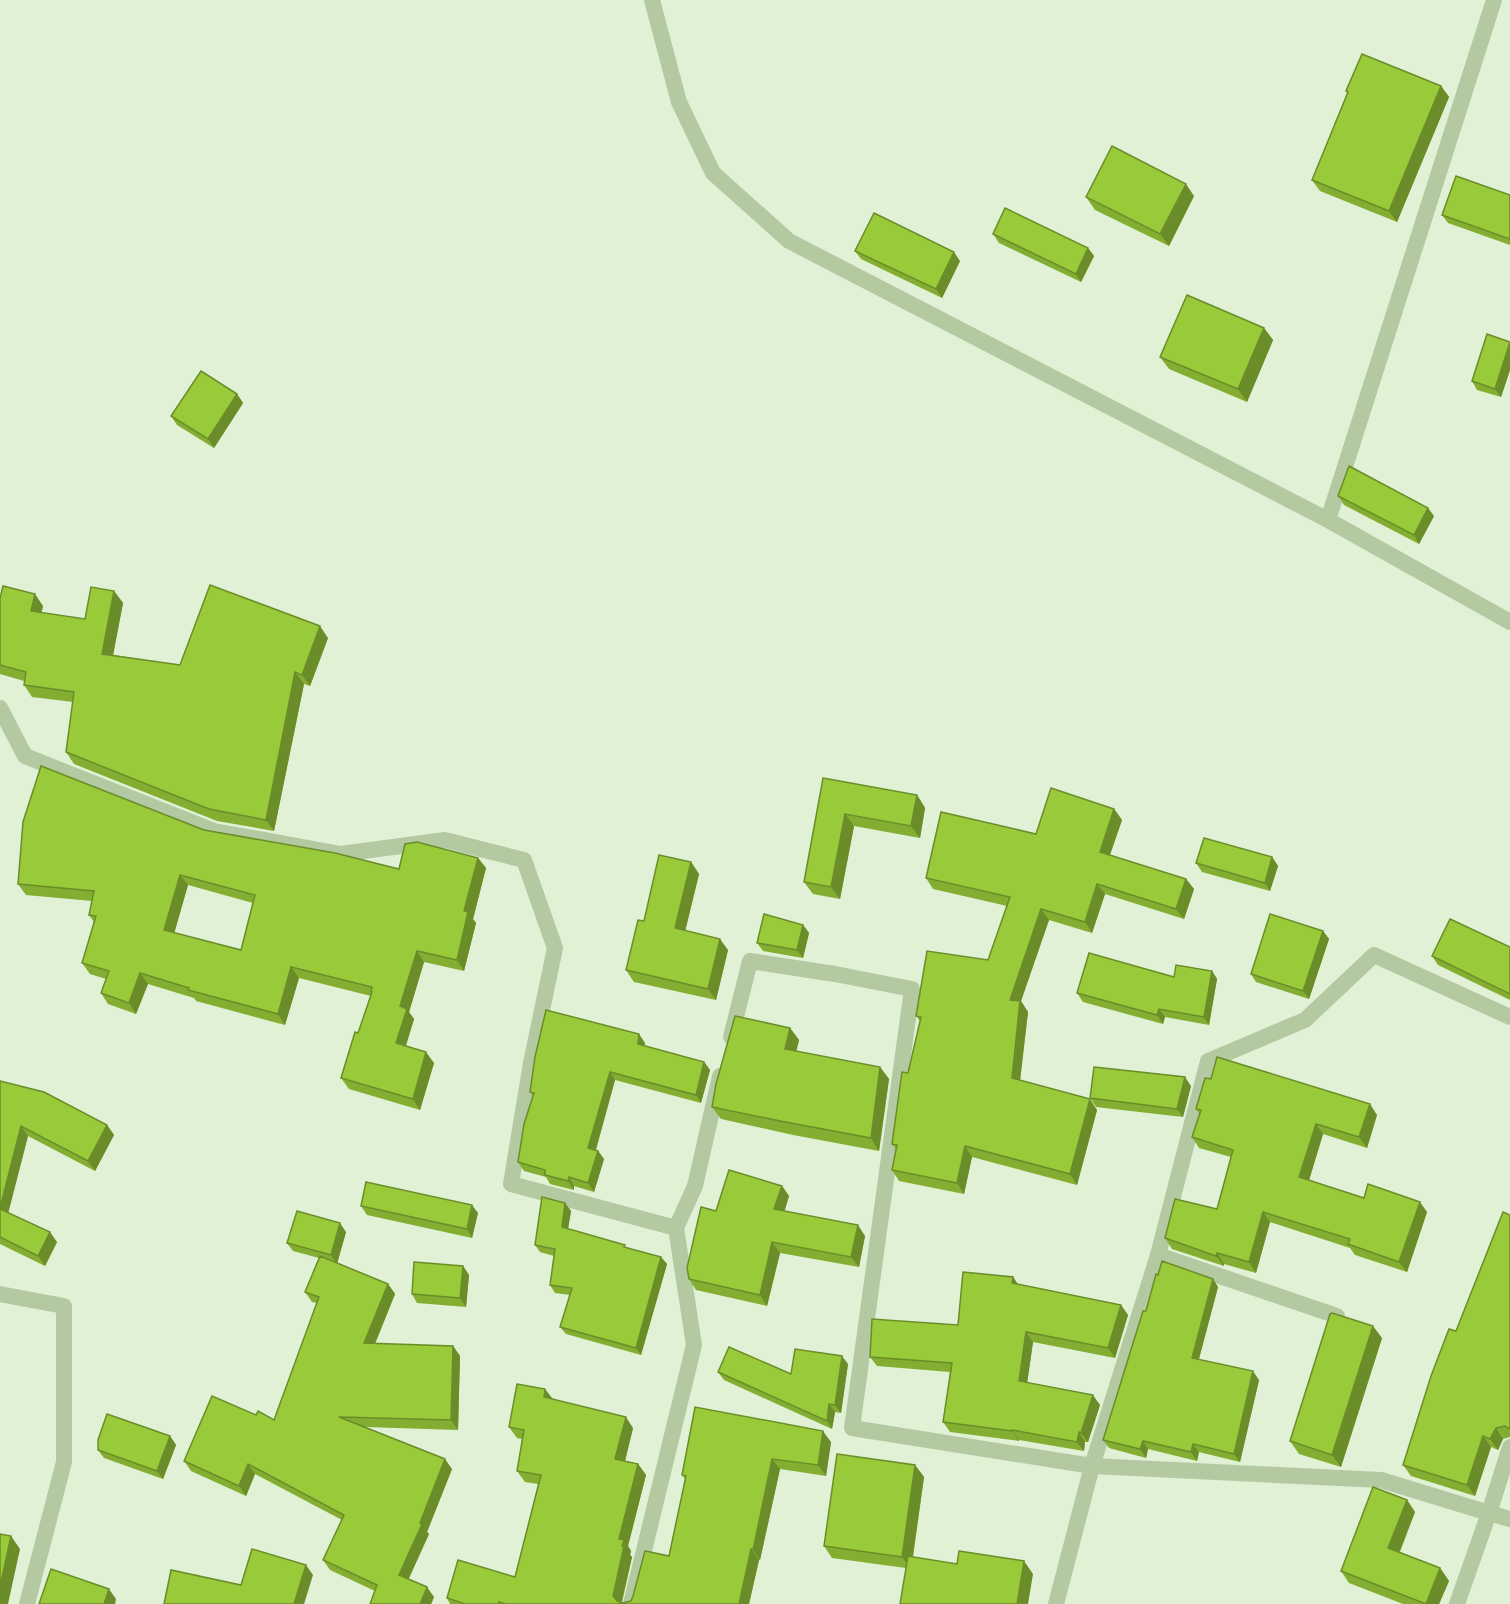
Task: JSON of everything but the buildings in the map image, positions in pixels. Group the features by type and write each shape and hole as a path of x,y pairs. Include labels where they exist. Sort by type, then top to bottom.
{"street":[{"path":"652,0 679,102 713,173 789,241 1328,520 1510,622"},
{"path":"1328,520 1494,0"},
{"path":"0,708 25,756 214,831 341,854 445,840 524,860 555,948 531,1063 511,1184 676,1228"},
{"path":"1056,1604 1092,1466 1158,1255 1208,1061 1305,1020 1374,955 1510,1017"},
{"path":"631,1604 694,1345 676,1228 695,1186 714,1094 750,961 912,989 852,1428 1092,1466 1381,1480 1510,1519"},
{"path":"1158,1255 1336,1316"},
{"path":"0,1294 63,1306 64,1462 27,1604"},
{"path":"1457,1604 1490,1513 1510,1448"}]}
